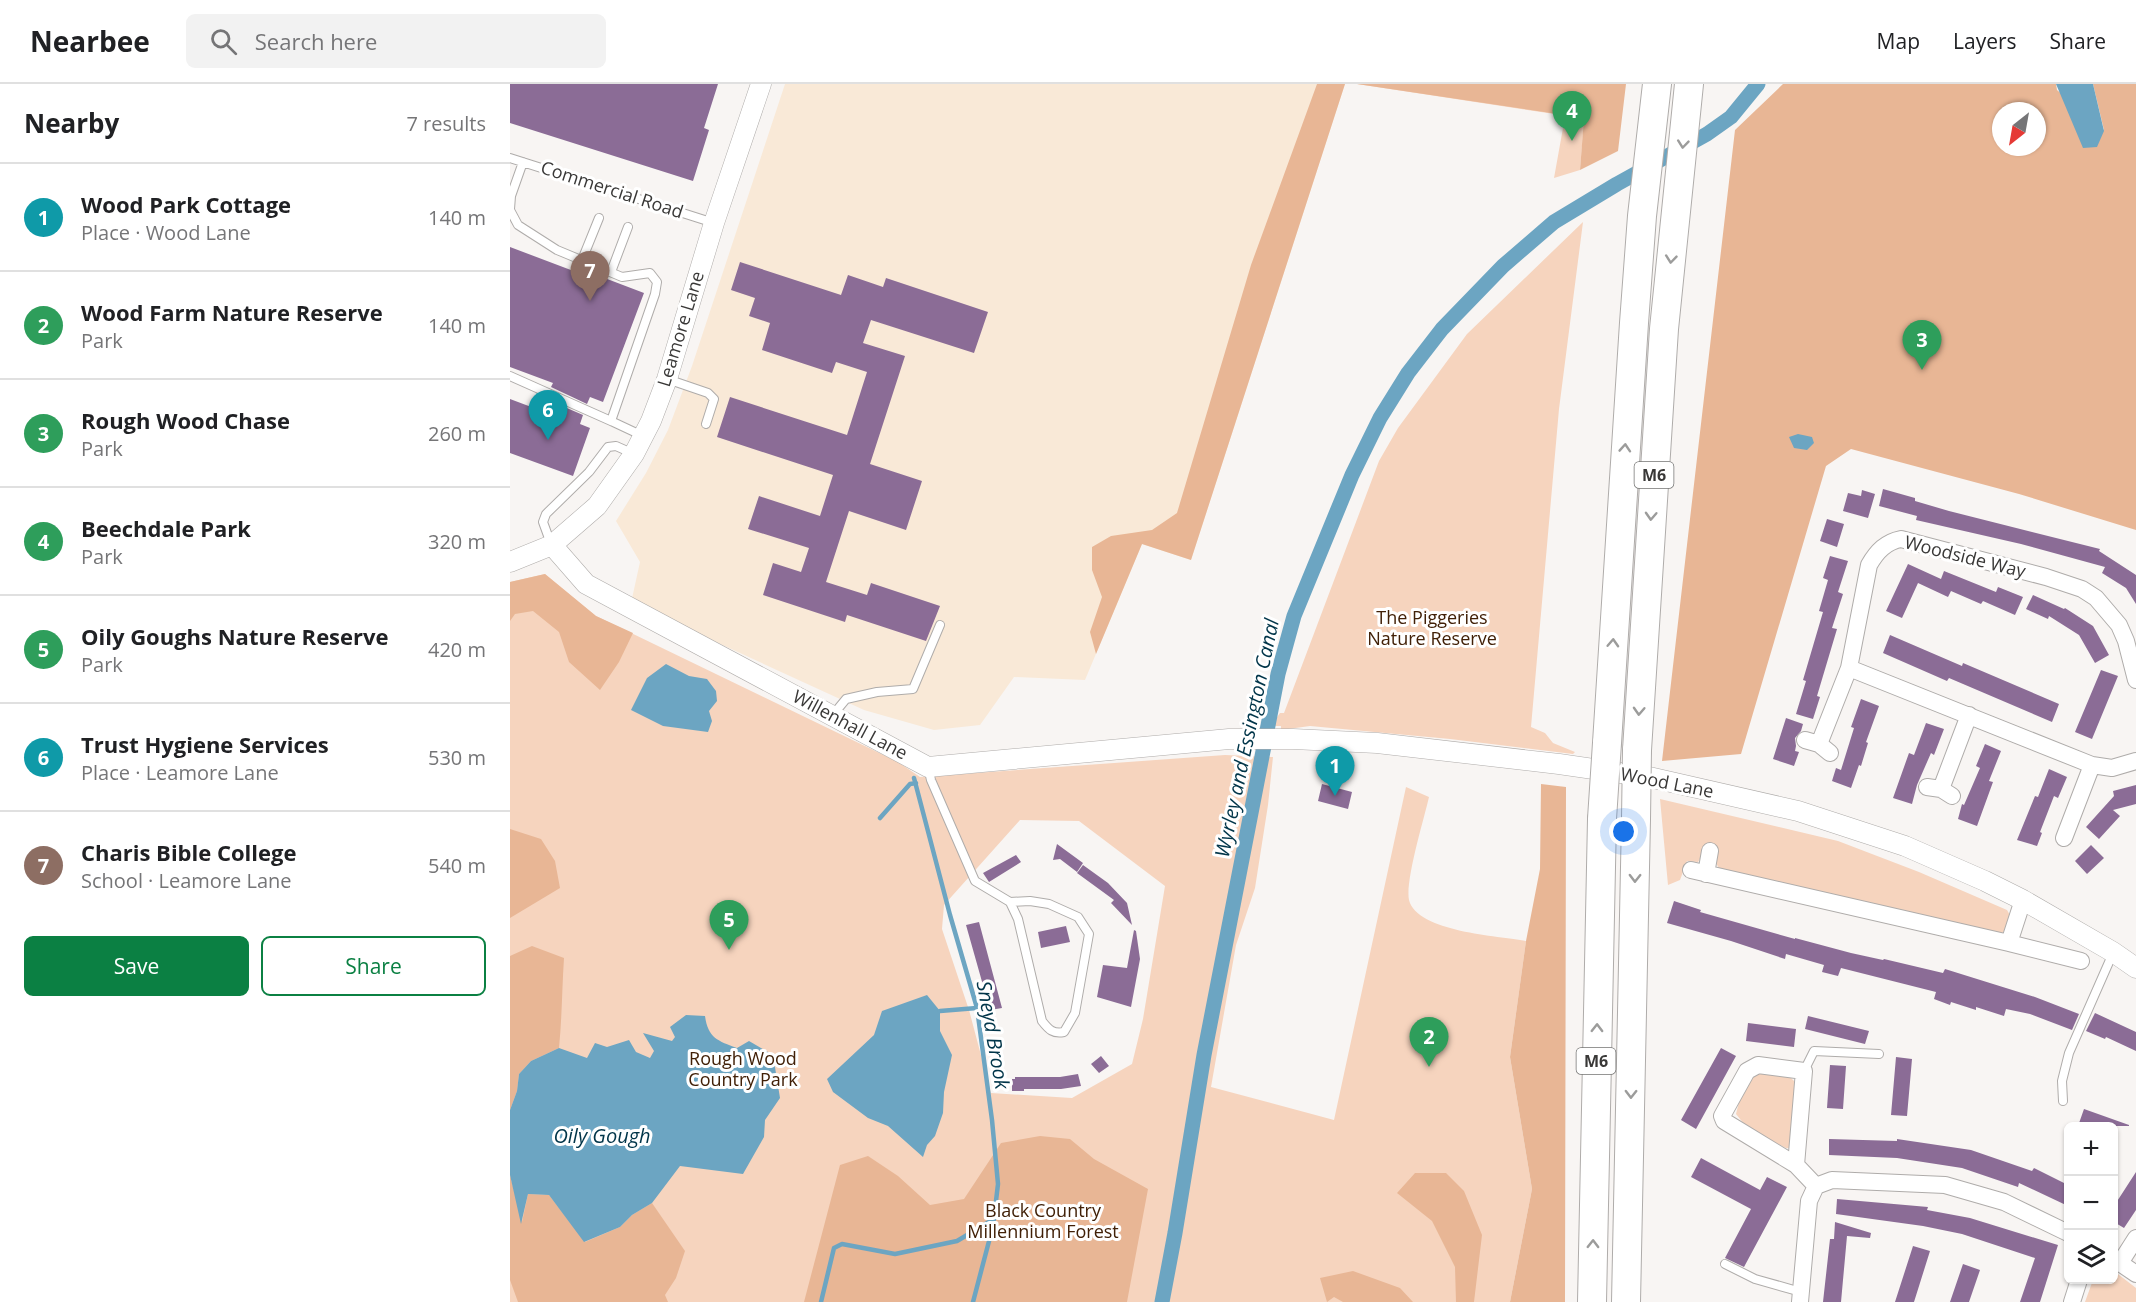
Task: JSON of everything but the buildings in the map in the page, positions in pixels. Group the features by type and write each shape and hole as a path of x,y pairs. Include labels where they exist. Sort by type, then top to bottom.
{"highway":[{"name":"M6","path":"1626,1302 1637,750 1662,352 1689,85"},
{"name":"M6","path":"1592,1302 1602,819 1642,216 1656,98"}],"street":[{"name":"Leamore Lane","path":"552,545 597,506 644,436 666,379 760,84"},
{"name":"Woodside Way","path":"1818,746 1850,668 1869,565 1886,544 1901,539 2046,577 2082,589 2097,598 2119,625 2126,641 2136,680"},
{"path":"510,562 552,545"},
{"name":"Willenhall Lane","path":"552,545 586,584 928,767 1234,740"},
{"path":"1850,668 2092,765 2112,768 2136,761"},
{"path":"1940,790 1969,715"},
{"name":"Wood Lane","path":"1234,740 1293,739 1377,742 1649,777 1752,800 1827,820 1905,846 2023,900 2113,952 2136,968"},
{"path":"2064,839 2092,765"},
{"path":"1710,851 1699,872 2081,961"},
{"path":"2009,943 2023,900"},
{"path":"1796,1165 1804,1071 1758,1065 1747,1071 1722,1116 1724,1121 1824,1183 1945,1185 2004,1202 2064,1231"},
{"path":"1800,1297 1809,1201 1824,1183"},
{"path":"2118,1260 2136,1238"},
{"path":"2118,1262 2136,1274"},
{"path":"2072,1302 2078,1284"}],"lane":[{"name":"Commercial Road","path":"510,158 714,223"},
{"path":"523,162 510,209 518,225 557,250 622,277 650,273 657,282 655,294 611,421"},
{"path":"582,260 599,218"},
{"path":"611,272 628,227"},
{"path":"510,376 644,436"},
{"path":"666,379 708,393 714,399 706,424"},
{"path":"552,545 543,522 546,514 590,472 608,447 616,446 634,454"},
{"path":"832,716 846,699 877,692 913,689 939,625"},
{"path":"928,767 931,780 975,881 1010,903 1018,919 1042,1021 1051,1031 1064,1032 1075,1013 1089,934 1078,917 1049,904 1030,901 1010,903"},
{"path":"2063,1101 2062,1081 2069,1053 2113,952"},
{"path":"1804,1071 1814,1051 1879,1054"},
{"path":"1725,1264 1800,1297"}],"shaded area":[{"path":"785,84 1345,84 1191,560 1142,544 1085,680 1014,677 980,725 934,730 864,710 631,603 640,562 616,521 646,473 668,430 692,366"}],"green space":[{"path":"1317,84 1345,84 1191,560 1142,544 1096,654 1090,632 1102,597 1092,570 1092,547 1111,536 1152,530 1177,513 1251,265"},
{"path":"1357,84 1587,84 1580,170 1554,178 1564,120 1561,115"},
{"path":"1357,84 1626,84 1618,151 1580,170 1584,118"},
{"path":"1783,84 2056,84 2057,90 2104,130 2093,84 2136,84 2136,530 2019,494 1851,449 1826,466 1741,754 1662,761 1735,130"},
{"name":"The Piggeries Nature Reserve","path":"1583,222 1559,409 1531,727 1545,733 1553,743 1575,752 1573,754 1450,739 1310,726 1281,730 1281,726 1271,726 1280,713 1284,713 1379,461 1398,428 1467,334"},
{"name":"Rough Wood Country Park","path":"545,574 596,616 898,762 920,777 1225,755 1273,757 1255,888 1236,945 1211,1087 1334,1120 1406,787 1429,797 1410,879 1409,900 1415,911 1442,926 1460,931 1526,941 1510,1057 1532,1189 1510,1302 510,1302 510,582","holes":["1020,820 1079,821 1165,886 1143,1019 1132,1064 1072,1098 991,1093 969,1010 942,929 944,905"]},
{"path":"545,574 596,616 633,633 619,662 600,690 569,662 559,632 533,611 515,614 510,621 510,582"},
{"path":"1541,784 1566,787 1565,1302 1510,1302 1532,1189 1510,1057 1526,941 1540,869"},
{"path":"1660,799 1838,841 1919,872 2007,910 2011,917 2009,926 2002,933 1720,870 1707,848 1698,862 1687,861 1680,880 1668,885"},
{"path":"510,829 541,839 555,861 560,888 510,918"},
{"path":"532,946 564,958 559,1048 531,1061 519,1074 517,1091 510,1110 510,956"},
{"path":"1754,1073 1789,1076 1797,1084 1794,1149 1786,1148 1748,1129 1736,1114 1742,1090"},
{"name":"Black Country Millennium Forest","path":"1040,1136 1070,1139 1094,1159 1148,1189 1127,1302 804,1302 840,1165 868,1156 898,1176 930,1205 964,1199 1001,1143"},
{"path":"1415,1173 1446,1173 1464,1191 1482,1235 1474,1302 1456,1302 1455,1267 1432,1221 1397,1193"},
{"path":"510,1175 522,1222 528,1194 549,1195 585,1242 620,1227 632,1215 652,1203 685,1251 676,1278 665,1295 668,1302 518,1302 510,1280"},
{"path":"1353,1271 1400,1288 1413,1302 1343,1302 1334,1297 1327,1302 1320,1278"},
{"path":"2118,1274 2136,1288 2136,1302 2085,1302 2092,1284 2118,1284"}],"water":[{"path":"2056,84 2093,84 2104,131 2097,147 2083,148"},
{"path":"1798,434 1812,437 1814,443 1807,450 1794,448 1789,437"},
{"path":"666,664 689,676 707,679 716,691 717,701 709,711 712,721 708,732 663,726 631,710 647,678"},
{"path":"927,995 940,1011 940,1031 952,1055 944,1092 943,1113 935,1136 927,1145 923,1157 888,1126 868,1118 833,1092 827,1079 874,1035 882,1011"},
{"name":"Oily Gough","path":"686,1015 705,1016 711,1034 724,1043 737,1048 749,1041 773,1055 780,1098 765,1120 764,1137 743,1174 680,1166 652,1203 632,1215 620,1227 584,1242 549,1195 528,1194 521,1224 510,1175 510,1110 517,1091 519,1074 531,1061 559,1048 587,1058 595,1043 607,1047 629,1040 636,1052 650,1058 654,1051 643,1033 672,1041 675,1037 670,1027"}],"waterway":[{"name":"Wyrley and Essington Canal","path":"1162,1302 1204,1055 1278,674 1294,616 1352,475 1380,418 1408,373 1442,329 1503,266 1554,222 1707,134 1731,117 1758,84"},
{"name":"Sneyd Brook","path":"914,778 977,1008 992,1120 998,1184 993,1226 973,1302"},
{"path":"880,818 910,784 916,783"},
{"path":"940,1011 977,1008"},
{"path":"821,1302 834,1248 842,1244 895,1254 957,1241 994,1219"}],"place":[{"name":"Beechdale Park","path":"1572,141"},
{"name":"Charis Bible College","path":"590,301"},
{"name":"Rough Wood Chase","path":"1922,370"},
{"name":"Trust Hygiene Services","path":"548,440"},
{"name":"Wood Park Cottage","path":"1335,796"},
{"name":"Oily Goughs Nature Reserve","path":"729,950"},
{"name":"Wood Farm Nature Reserve","path":"1429,1067"}]}
